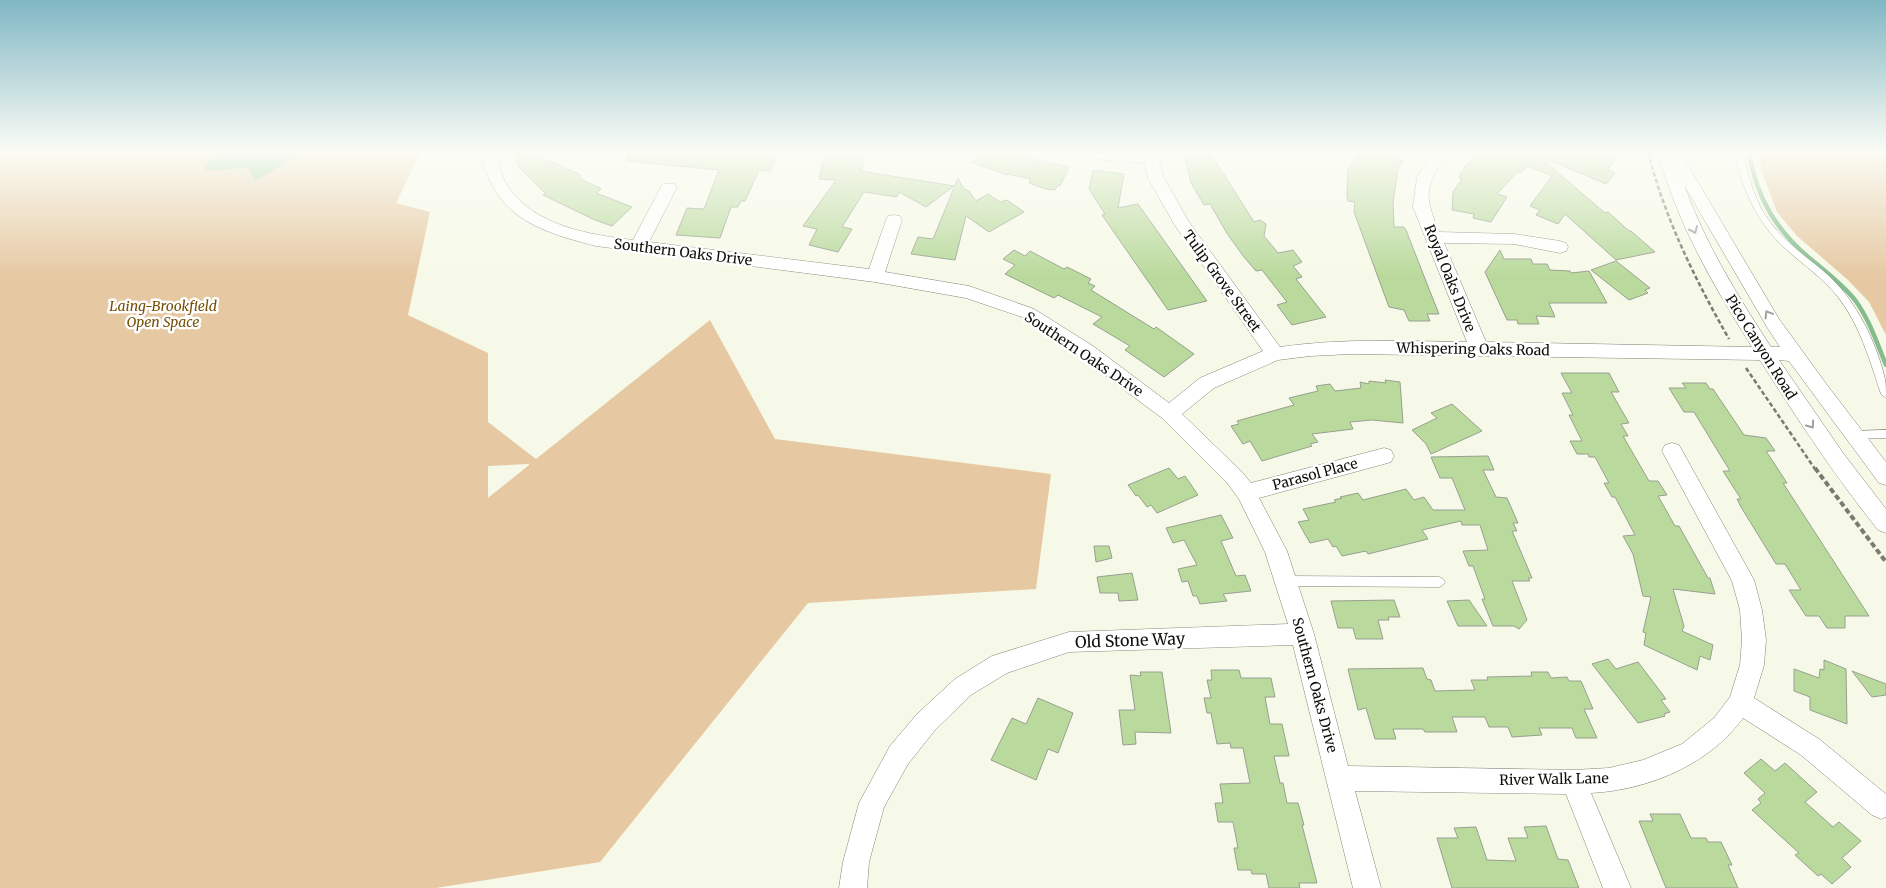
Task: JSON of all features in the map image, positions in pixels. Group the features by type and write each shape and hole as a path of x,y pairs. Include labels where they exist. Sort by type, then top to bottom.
{"street":[{"name":"Southern Oaks Drive","path":"503,193 527,214 560,231 596,242 875,276 970,292 1028,313 1086,351 1169,413 1215,457 1246,493 1276,551 1287,581 1302,634 1367,888"},
{"path":"638,247 666,193"},
{"name":"Tulip Grove Street","path":"1165,193 1182,224 1275,354"},
{"name":"Royal Oaks Drive","path":"1420,193 1421,207 1480,349"},
{"name":"Pico Canyon Road","path":"1679,193 1719,280 1765,354 1801,411 1886,524"},
{"name":"Pico Canyon Road","path":"1696,193 1773,323 1854,436 1886,477"},
{"path":"875,276 894,220"},
{"path":"1433,237 1514,239 1560,247"},
{"name":"Whispering Oaks Road","path":"1169,413 1207,383 1275,354 1310,349 1351,347 1795,354"},
{"name":"River Walk Lane","path":"1339,778 1574,782 1609,780 1644,772 1691,752 1723,726 1740,703 1752,665 1754,640 1751,610 1745,588 1726,546 1672,450"},
{"name":"Parasol Place","path":"1246,493 1384,456"},
{"name":"Old Stone Way","path":"853,888 856,862 872,803 899,756 926,722 963,687 1000,664 1069,642 1302,634"},
{"path":"1740,703 1810,747 1881,806"},
{"path":"1574,782 1617,888"}],"lane":[{"path":"1751,193 1755,203 1773,232 1840,292 1853,311 1862,329 1886,394"},
{"path":"1854,436 1886,434"},
{"path":"1287,581 1439,582"}],"green space":[{"name":"Laing-Brookfield Open Space","path":"0,193 401,193 396,203 430,212 408,315 488,353 488,422 536,459 710,320 775,439 1051,474 1036,589 808,603 600,862 436,888 0,888","holes":["529,464 529,465 488,498 488,466"]},
{"path":"1770,193 1886,193 1886,335 1869,302 1848,280 1797,236 1777,212"}],"building":[{"path":"597,193 632,207 612,226 543,195"},
{"path":"710,193 748,193 745,201 741,201 738,207 731,207 720,238 676,235 687,208 704,209"},
{"path":"826,193 863,193 842,227 852,229 838,252 809,245 817,229 803,226"},
{"path":"874,193 898,193 897,197"},
{"path":"902,193 944,193 926,207"},
{"path":"952,193 971,193 976,201 988,194 1000,202 1007,200 1024,212 989,232 966,216 955,260 911,254 918,237 933,239"},
{"path":"1092,193 1121,193 1118,208 1138,204 1207,301 1168,310 1102,215 1105,214"},
{"path":"1197,193 1236,193 1254,222 1260,220 1266,224 1264,236 1278,253 1293,250 1302,262 1293,266 1302,277 1296,279 1326,317 1292,325 1277,305 1287,302 1262,270 1256,271 1244,257 1228,235 1210,204 1204,205"},
{"path":"1347,193 1394,193 1394,227 1404,227 1406,230 1439,314 1427,314 1430,321 1409,321 1404,310 1389,307 1354,212 1355,202 1348,201"},
{"path":"1453,193 1498,193 1507,197 1491,222 1473,218 1474,214 1452,210"},
{"path":"1539,193 1582,193 1605,213 1608,212 1655,252 1616,260 1565,214 1558,224 1536,215 1540,210 1530,206"},
{"path":"1014,250 1025,256 1030,251 1064,269 1067,267 1091,279 1088,283 1095,286 1091,290 1154,329 1156,327 1194,354 1164,377 1125,350 1130,346 1093,324 1102,317 1058,295 1054,298 1005,274 1015,265 1003,259"},
{"path":"1500,250 1504,259 1531,259 1533,264 1547,264 1550,270 1570,271 1571,273 1589,271 1607,303 1549,303 1555,317 1536,316 1539,324 1518,324 1517,320 1507,320 1485,272"},
{"path":"1616,261 1650,288 1645,290 1648,293 1629,300 1591,270"},
{"path":"1561,373 1609,373 1619,392 1611,392 1629,423 1621,424 1628,436 1623,436 1649,481 1658,481 1667,495 1658,496 1675,526 1679,526 1708,578 1710,578 1715,594 1673,589 1684,626 1682,631 1713,645 1710,660 1700,656 1697,670 1644,645 1646,633 1643,632 1651,597 1643,596 1633,554 1623,536 1635,535 1615,497 1612,497 1604,483 1609,483 1595,457 1589,457 1588,454 1577,454 1570,441 1582,441 1569,415 1573,415 1562,393 1572,393"},
{"path":"1385,380 1400,382 1403,423 1372,420 1350,422 1353,429 1312,434 1318,442 1310,444 1312,446 1262,461 1250,441 1243,444 1231,426 1239,424 1237,421 1294,405 1289,398 1318,391 1316,386 1330,384 1335,391 1361,388 1360,382 1369,384 1369,381 1386,383"},
{"path":"1682,383 1706,383 1710,389 1713,389 1744,435 1766,438 1775,451 1766,451 1787,483 1783,483 1869,616 1845,616 1845,628 1827,628 1819,616 1806,616 1789,590 1801,590 1785,564 1776,564 1741,507 1737,499 1741,499 1723,471 1730,471 1694,412 1684,412 1669,388 1686,388"},
{"path":"1452,404 1482,431 1431,454 1426,444 1412,430 1437,418 1431,413"},
{"path":"1488,456 1494,470 1483,470 1496,497 1507,498 1518,523 1513,523 1517,531 1512,531 1532,578 1528,578 1530,581 1512,581 1527,620 1519,629 1514,626 1493,626 1482,599 1485,599 1473,566 1469,566 1463,551 1488,550 1480,525 1462,525 1461,521 1422,530 1428,539 1368,554 1366,551 1342,556 1336,546 1333,547 1328,539 1310,543 1298,522 1309,520 1303,509 1336,502 1334,500 1342,498 1340,497 1358,493 1363,500 1406,489 1414,500 1424,497 1433,510 1465,510 1452,478 1440,478 1431,457"},
{"path":"1169,468 1178,479 1185,476 1198,495 1157,513 1151,505 1147,507 1128,485"},
{"path":"1221,515 1233,538 1221,541 1236,576 1245,575 1251,591 1223,594 1227,601 1200,604 1197,596 1193,596 1188,581 1182,582 1178,569 1197,565 1184,540 1173,543 1166,528"},
{"path":"1094,546 1109,546 1112,558 1096,562"},
{"path":"1132,573 1138,600 1119,601 1118,593 1100,593 1097,577"},
{"path":"1394,600 1400,617 1388,617 1389,620 1378,620 1383,639 1356,639 1353,628 1338,628 1331,601"},
{"path":"1469,600 1487,626 1458,626 1447,601"},
{"path":"1608,659 1616,669 1638,662 1666,699 1661,700 1670,712 1664,714 1665,716 1638,723 1592,664"},
{"path":"1824,660 1846,669 1847,724 1810,710 1810,697 1794,691 1794,669 1819,678 1820,669 1824,670"},
{"path":"1423,668 1427,679 1431,680 1435,691 1475,690 1471,680 1488,680 1487,677 1532,676 1531,672 1548,672 1551,678 1567,677 1569,681 1581,681 1593,709 1584,709 1597,738 1576,738 1572,728 1539,728 1542,735 1512,737 1508,727 1489,727 1485,717 1452,717 1457,732 1393,729 1396,739 1375,739 1366,708 1358,710 1348,669"},
{"path":"1211,670 1239,670 1241,678 1271,678 1275,697 1265,697 1270,724 1282,724 1289,756 1274,756 1280,783 1283,783 1287,803 1298,803 1317,883 1299,883 1300,888 1269,888 1266,874 1252,874 1251,870 1238,870 1234,848 1238,848 1233,822 1218,822 1215,803 1223,803 1220,784 1250,783 1243,748 1231,748 1230,743 1217,744 1211,713 1207,713 1204,698 1211,698 1207,680 1212,680"},
{"path":"1852,671 1886,684 1886,695 1872,697"},
{"path":"1140,672 1162,672 1171,733 1135,732 1136,744 1123,745 1119,710 1135,710 1130,675 1141,676"},
{"path":"1038,698 1073,713 1058,753 1048,749 1036,780 991,760 1012,718 1026,724"},
{"path":"1761,759 1775,771 1785,763 1817,792 1805,802 1833,827 1839,822 1861,841 1842,858 1851,867 1832,884 1821,874 1818,876 1795,855 1799,853 1752,810 1761,803 1758,799 1765,793 1744,773"},
{"path":"1650,814 1680,814 1691,838 1706,838 1708,842 1721,842 1732,865 1728,865 1738,888 1666,888 1639,821 1653,821"},
{"path":"1546,826 1558,859 1568,860 1579,888 1452,888 1437,838 1458,838 1454,828 1476,827 1487,860 1516,861 1508,838 1528,838 1524,827"}],"waterway":[{"path":"1761,193 1770,213 1789,238 1855,300 1869,323 1886,365"}]}
